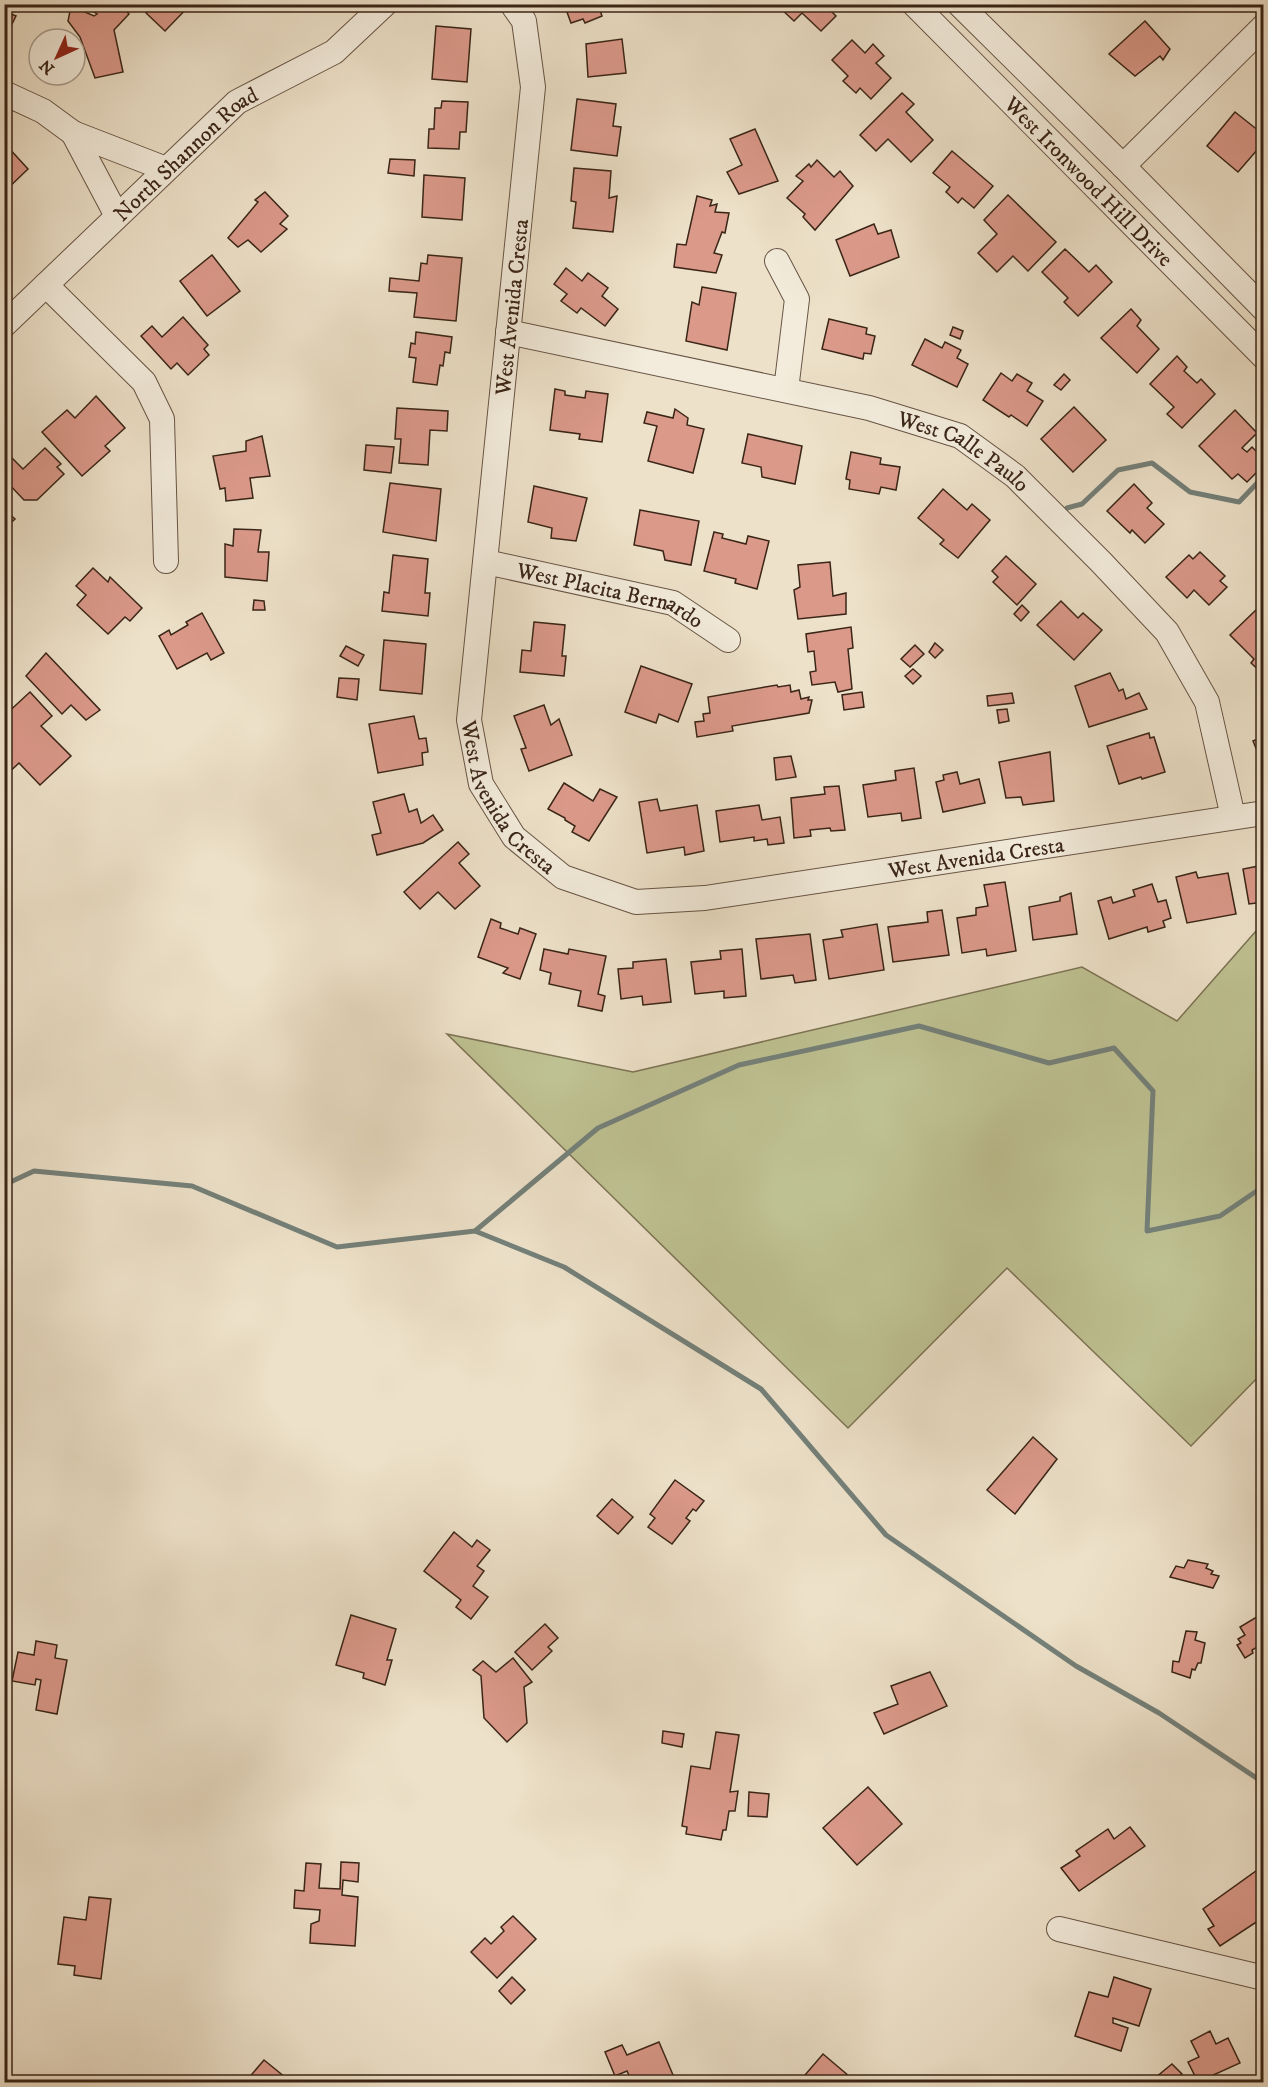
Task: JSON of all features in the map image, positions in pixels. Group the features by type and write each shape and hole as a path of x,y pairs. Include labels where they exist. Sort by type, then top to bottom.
{"street":[{"name":"North Shannon Road","path":"4,326 237,102 334,52 385,4"},
{"name":"West Avenida Cresta","path":"512,4 524,21 533,87 469,720 481,784 514,837 563,877 636,902 705,898 1263,813"},
{"name":"West Ironwood Hill Drive","path":"914,4 1263,357"},
{"name":"West Ironwood Hill Drive","path":"959,4 1263,309"},
{"path":"1123,166 1263,26"},
{"path":"4,93 43,111 73,133 166,169"},
{"path":"73,133 117,216"},
{"path":"777,261 797,299 786,390"},
{"path":"46,285 144,382 162,419 166,561"},
{"name":"West Calle Paulo","path":"508,332 869,408 960,436 1015,476 1167,632 1207,702 1233,817"},
{"name":"West Placita Bernardo","path":"486,562 673,603 729,640"},
{"path":"1059,1929 1263,1978"}],"green space":[{"path":"1263,923 1263,1372 1191,1446 1007,1268 848,1428 447,1034 633,1072 1082,967 1177,1021"}],"building":[{"path":"4,4 15,4 11,14 16,16 12,24 4,21"},
{"path":"89,4 120,4 129,14 114,30 123,72 95,78 87,56 87,27 72,27 68,21 71,6 94,16 97,14 87,7"},
{"path":"154,4 191,4 165,31 146,13"},
{"path":"564,4 605,4 607,8 600,10 602,16 585,23 583,19 571,23"},
{"path":"780,4 824,4 836,16 821,31 802,13 794,21 778,6"},
{"path":"1145,21 1170,49 1163,60 1160,56 1135,76 1109,54"},
{"path":"436,26 471,29 467,82 432,79"},
{"path":"622,39 626,73 588,77 586,44"},
{"path":"852,40 865,53 873,44 884,56 876,63 891,78 871,99 860,88 856,93 843,81 848,76 832,60"},
{"path":"902,93 914,104 906,112 933,140 911,162 888,139 876,151 860,135"},
{"path":"577,99 616,104 613,126 621,127 617,156 571,150"},
{"path":"442,101 468,102 466,132 460,132 459,149 428,148 429,129 434,129 435,108 441,108"},
{"path":"1235,112 1264,135 1264,142 1238,172 1207,146"},
{"path":"755,129 778,181 739,194 727,172 742,165 730,139"},
{"path":"6,145 28,169 4,192 4,146"},
{"path":"952,151 993,186 974,208 962,198 958,203 946,192 950,187 933,173"},
{"path":"390,159 415,160 414,176 388,173"},
{"path":"817,160 834,177 840,171 853,186 815,230 803,217 805,214 787,198 803,181 796,176 809,164 811,167"},
{"path":"574,168 611,171 609,198 617,196 613,232 573,228 576,202 571,201"},
{"path":"424,175 465,178 462,220 422,217"},
{"path":"265,192 288,216 280,224 287,229 261,252 248,240 238,247 228,238 258,202 255,200"},
{"path":"1008,195 1056,242 1028,271 1013,256 997,272 978,253 997,234 984,220"},
{"path":"697,196 712,200 710,206 717,204 715,212 729,213 725,233 722,232 714,253 722,255 716,273 674,267 677,244 686,245"},
{"path":"874,224 878,234 891,230 899,257 850,276 836,240"},
{"path":"1065,249 1089,272 1096,265 1112,282 1078,316 1064,302 1068,298 1042,272"},
{"path":"212,255 240,291 207,316 180,281"},
{"path":"428,255 462,258 456,321 414,317 417,293 389,291 390,278 419,281 421,263 427,264"},
{"path":"566,268 582,281 588,273 608,288 602,296 618,309 605,326 581,308 577,313 561,301 567,294 554,284"},
{"path":"702,287 736,293 727,350 686,341 692,302 699,305"},
{"path":"1131,309 1141,320 1137,326 1159,349 1137,373 1101,338"},
{"path":"183,317 208,345 204,349 209,355 188,375 177,363 171,369 141,336 152,326 162,337"},
{"path":"829,319 867,328 866,334 875,336 871,354 864,353 863,359 822,349"},
{"path":"953,327 963,331 960,339 950,335"},
{"path":"416,332 452,337 450,353 445,352 443,366 440,365 437,385 413,382 416,358 409,357 411,343 415,344"},
{"path":"925,339 942,348 945,342 961,350 957,358 968,364 957,387 912,365"},
{"path":"1177,356 1187,367 1184,371 1197,383 1201,379 1215,394 1182,428 1167,414 1174,407 1150,384"},
{"path":"1001,373 1012,381 1017,374 1032,383 1027,391 1043,401 1027,426 983,400"},
{"path":"1064,374 1070,380 1061,390 1054,385"},
{"path":"555,389 565,391 565,395 585,398 586,391 608,394 602,442 579,439 580,434 550,430"},
{"path":"96,396 125,428 105,446 110,451 82,476 42,432 67,410 75,418"},
{"path":"1074,407 1106,440 1073,472 1041,439"},
{"path":"397,408 448,411 447,431 430,430 428,465 399,463 401,439 395,439"},
{"path":"675,409 688,418 687,425 704,429 693,473 648,461 657,426 644,423 647,412 673,418"},
{"path":"1235,410 1257,433 1242,448 1247,452 1252,447 1264,459 1264,465 1247,482 1238,474 1232,479 1199,446"},
{"path":"748,434 802,446 795,484 762,477 761,467 742,463"},
{"path":"262,436 270,476 250,478 253,498 226,501 225,488 220,489 213,456 246,451 246,441"},
{"path":"366,445 394,447 391,473 364,470"},
{"path":"45,448 61,464 57,467 64,474 37,500 24,500 4,479 4,463 11,457 23,469"},
{"path":"851,452 881,458 880,464 900,467 896,490 881,487 879,494 849,489 850,480 846,479"},
{"path":"390,483 441,489 436,541 383,532"},
{"path":"1134,484 1152,503 1147,508 1164,524 1145,543 1132,530 1130,533 1107,511"},
{"path":"534,486 587,498 576,541 551,538 552,528 528,522"},
{"path":"943,489 967,510 972,504 990,520 958,558 940,544 944,540 918,518"},
{"path":"4,509 15,519 4,529"},
{"path":"640,510 699,521 691,565 665,560 663,551 634,545"},
{"path":"234,529 261,530 258,552 269,552 267,581 225,577 225,544 233,546"},
{"path":"714,532 723,534 722,538 746,544 748,536 769,541 757,589 735,583 736,579 704,571"},
{"path":"1200,552 1225,576 1220,581 1227,587 1209,605 1194,590 1187,598 1166,577 1189,555 1193,559"},
{"path":"393,555 428,559 425,593 430,593 428,616 382,611 384,592 389,593"},
{"path":"1006,556 1036,584 1017,605 993,582 998,577 992,571"},
{"path":"830,562 833,596 846,593 846,614 798,619 794,590 800,587 798,565"},
{"path":"93,568 108,582 110,577 142,608 130,621 125,617 108,634 77,605 86,595 76,586"},
{"path":"254,600 264,601 265,610 253,610"},
{"path":"1061,601 1078,618 1083,613 1102,630 1074,660 1037,625"},
{"path":"1022,605 1029,612 1021,621 1014,614"},
{"path":"1257,609 1264,616 1264,675 1251,663 1254,659 1230,635"},
{"path":"202,613 224,653 211,660 207,653 177,669 159,636 169,630 171,635 188,625 186,622"},
{"path":"534,622 565,625 562,656 566,656 564,676 520,672 522,650 531,651"},
{"path":"851,627 853,648 848,649 852,689 838,692 835,682 812,685 810,672 816,671 814,651 808,652 806,634"},
{"path":"384,640 426,644 422,694 380,690"},
{"path":"935,643 943,650 935,658 929,652"},
{"path":"915,645 924,654 910,667 901,659"},
{"path":"346,646 364,655 358,666 340,656"},
{"path":"46,653 100,710 86,720 71,705 62,714 26,676"},
{"path":"641,666 692,684 678,722 659,714 656,723 625,712"},
{"path":"913,669 921,676 913,684 905,676"},
{"path":"1110,673 1119,691 1123,689 1126,699 1139,693 1147,709 1089,727 1075,686"},
{"path":"339,678 359,679 357,700 337,697"},
{"path":"777,685 778,687 790,685 791,692 799,690 801,699 809,697 808,700 812,700 809,713 732,726 733,731 697,737 695,722 704,721 703,714 710,713 708,697"},
{"path":"30,692 52,716 41,726 71,756 40,785 19,763 4,777 4,716"},
{"path":"862,692 864,707 844,710 842,695"},
{"path":"1012,693 1014,703 988,706 987,696"},
{"path":"544,705 551,725 559,719 572,755 529,771 521,749 526,748 514,716"},
{"path":"1007,709 1009,721 999,723 997,710"},
{"path":"414,716 419,739 426,738 428,752 422,753 423,765 378,773 369,724"},
{"path":"1264,727 1264,768 1253,741 1263,737 1259,728"},
{"path":"1149,733 1150,738 1154,737 1165,772 1119,784 1107,746"},
{"path":"1050,752 1054,801 1023,805 1021,797 1006,798 999,762"},
{"path":"791,756 796,777 776,780 774,758"},
{"path":"914,768 921,818 902,821 901,813 868,817 863,785 896,780 895,771"},
{"path":"957,772 960,784 979,779 985,803 943,812 936,782 944,780 943,775"},
{"path":"564,783 593,801 600,789 617,797 589,841 572,832 575,826 565,818 548,809"},
{"path":"839,786 845,830 831,831 830,828 810,830 811,836 794,838 791,798 825,794 824,787"},
{"path":"404,794 409,812 417,809 421,823 433,815 443,830 423,843 377,855 372,835 381,833 373,802"},
{"path":"657,799 660,811 697,805 704,851 685,855 684,847 647,853 639,802"},
{"path":"759,805 762,820 780,817 784,843 768,845 767,839 754,841 754,837 720,842 716,811"},
{"path":"458,842 469,854 459,863 480,886 455,909 438,892 420,909 404,892"},
{"path":"1264,865 1264,902 1249,904 1243,869"},
{"path":"1196,872 1198,878 1228,873 1236,914 1187,923 1176,877"},
{"path":"1005,882 1016,951 987,956 986,949 962,953 957,918 976,915 976,908 988,906 984,885"},
{"path":"1152,884 1158,902 1166,900 1171,918 1163,921 1165,927 1148,932 1147,927 1109,939 1098,901 1111,897 1113,903 1135,896 1133,890"},
{"path":"1071,893 1077,934 1033,940 1029,907 1060,901 1060,897"},
{"path":"942,910 949,955 893,962 888,927 928,922 927,912"},
{"path":"491,919 501,923 500,928 518,934 520,928 536,934 520,979 503,973 508,968 478,957"},
{"path":"877,924 884,970 829,979 823,940 843,937 841,930"},
{"path":"810,934 816,980 795,983 793,975 761,979 756,939"},
{"path":"544,949 568,954 569,949 606,956 598,994 605,996 602,1011 578,1006 581,991 549,984 551,973 540,970"},
{"path":"742,949 746,996 724,998 724,991 695,994 691,962 721,959 720,951"},
{"path":"666,959 671,1002 643,1005 642,996 621,999 618,969 633,968 633,962"},
{"path":"1033,1437 1057,1459 1015,1514 987,1490"},
{"path":"675,1480 704,1501 686,1518 690,1521 672,1544 648,1527 655,1518 650,1514"},
{"path":"612,1499 633,1517 618,1534 597,1516"},
{"path":"454,1532 472,1547 477,1540 490,1550 477,1566 484,1571 473,1586 488,1597 471,1619 456,1607 461,1600 424,1571"},
{"path":"1188,1560 1208,1564 1206,1568 1213,1571 1211,1574 1219,1576 1213,1588 1170,1577 1176,1566 1184,1568"},
{"path":"351,1615 396,1629 387,1660 392,1660 385,1685 363,1678 364,1673 336,1665"},
{"path":"1260,1615 1264,1621 1264,1643 1252,1650 1253,1653 1245,1658 1237,1645 1241,1643 1238,1639 1245,1635 1240,1627"},
{"path":"545,1624 558,1638 548,1647 552,1651 532,1670 515,1652"},
{"path":"1186,1631 1197,1632 1195,1640 1205,1643 1201,1663 1198,1663 1195,1670 1192,1669 1190,1678 1172,1672 1173,1661 1179,1662"},
{"path":"36,1641 57,1645 55,1658 67,1660 57,1714 36,1710 41,1680 36,1679 35,1685 12,1681 18,1652 34,1655"},
{"path":"513,1658 532,1682 524,1687 527,1723 507,1742 484,1718 481,1676 473,1670 483,1661 496,1672"},
{"path":"930,1672 947,1706 884,1734 874,1713 898,1704 891,1686"},
{"path":"663,1731 684,1734 682,1747 662,1743"},
{"path":"716,1732 739,1735 730,1792 738,1791 735,1811 729,1811 726,1830 723,1830 721,1840 686,1834 687,1827 682,1826 691,1766 710,1769"},
{"path":"868,1787 902,1824 857,1865 823,1828"},
{"path":"749,1792 769,1794 767,1817 748,1816"},
{"path":"1130,1827 1145,1846 1079,1891 1061,1868 1080,1856 1076,1851 1108,1829 1114,1839"},
{"path":"341,1862 359,1863 358,1882 343,1880 342,1895 358,1897 355,1946 310,1943 311,1924 319,1921 320,1910 294,1908 295,1890 304,1891 306,1863 321,1864 319,1888 340,1889"},
{"path":"1263,1866 1264,1917 1220,1946 1208,1929 1214,1926 1203,1909"},
{"path":"89,1897 111,1899 101,1979 74,1975 75,1966 58,1964 64,1917 86,1920"},
{"path":"513,1916 536,1939 497,1978 471,1952 485,1938 491,1944 504,1931 501,1927"},
{"path":"512,1977 525,1990 511,2004 499,1991"},
{"path":"1114,1977 1151,1989 1139,2026 1113,2018 1113,2023 1128,2028 1121,2051 1075,2036 1089,1992 1108,1997"},
{"path":"1210,2031 1216,2044 1228,2038 1240,2063 1198,2082 1188,2062 1199,2057 1191,2041"},
{"path":"659,2042 676,2082 632,2082 627,2071 615,2076 605,2052 622,2045 627,2055"},
{"path":"823,2054 856,2082 799,2082"},
{"path":"264,2060 291,2082 250,2082 247,2080"},
{"path":"1172,2064 1182,2074 1173,2082 1150,2082"}],"waterway":[{"path":"1067,508 1082,504 1118,470 1152,463 1190,492 1239,502 1264,476"},
{"path":"4,1185 34,1171 192,1186 337,1247 475,1231 598,1128 739,1065 919,1026 1049,1063 1114,1048 1153,1091 1147,1231 1220,1216 1264,1186"},
{"path":"475,1231 564,1267 761,1389 886,1535 1076,1666 1159,1713 1264,1783"}]}
